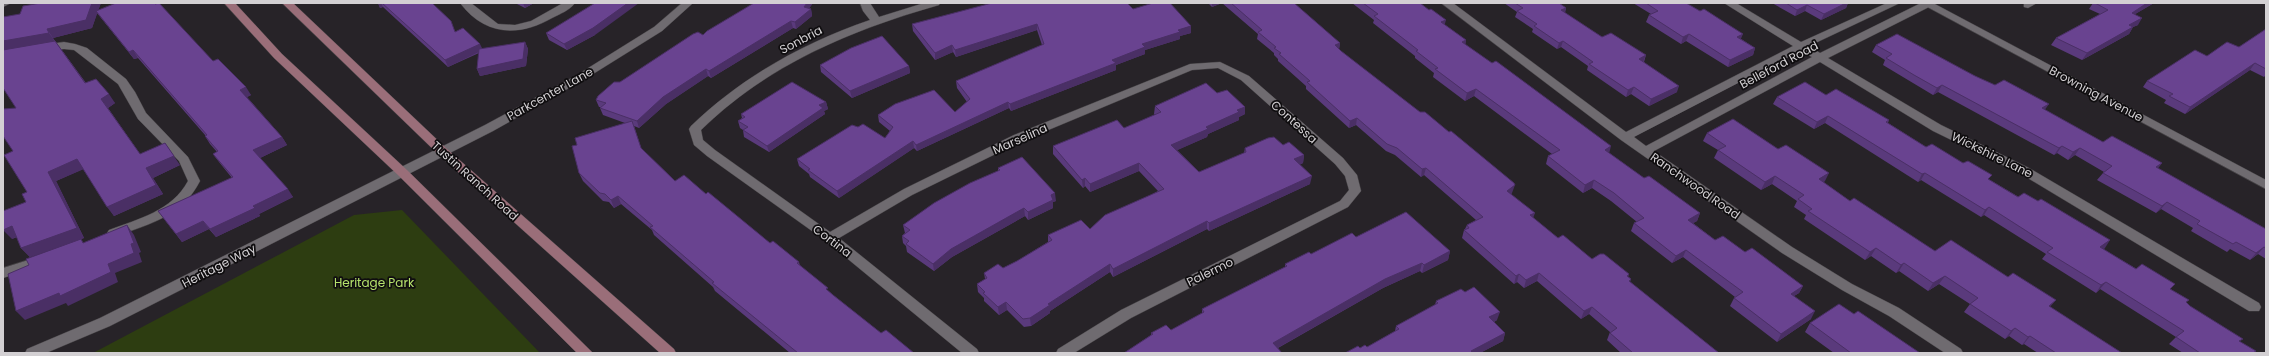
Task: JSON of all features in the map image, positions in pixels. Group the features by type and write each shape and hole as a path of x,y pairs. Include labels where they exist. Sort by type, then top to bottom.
{"main road":[{"path":"229,3 278,56 403,173 586,353"},
{"name":"Tustin Ranch Road","path":"287,3 442,152 669,353"}],"street":[{"path":"465,3 494,26 516,30 544,19 570,3"},
{"name":"Parkcenter Lane","path":"403,173 581,78 658,29 688,3"},
{"path":"865,3 876,20"},
{"name":"Sonbria","path":"695,129 708,115 764,74 819,44 876,20 935,3"},
{"name":"Ranchwood Road","path":"1446,3 1625,137 1786,250 1847,287 1894,312 1956,353"},
{"name":"Wickshire Lane","path":"1730,3 1799,47 1937,128 2038,178 2254,307"},
{"name":"Belleford Road","path":"1625,137 1799,47 1895,3"},
{"name":"Belleford Road","path":"1645,151 1819,58 1926,4"},
{"name":"Browning Avenue","path":"1926,4 2266,185"},
{"path":"33,49 61,45 76,46 85,50 106,71 124,84 140,115 176,147 188,165 194,182 183,198 171,208 99,239"},
{"name":"Contessa","path":"1220,65 1245,78 1339,161 1351,175 1355,191"},
{"name":"Marselina","path":"830,238 908,192 1018,138 1190,67 1220,65"},
{"name":"Cortina","path":"695,129 698,142 711,153 830,238 972,353"},
{"name":"Heritage Way","path":"32,353 105,322 403,173"},
{"name":"Palermo","path":"1063,353 1126,314 1344,204 1355,191"},
{"path":"3,273 57,255"}],"green space":[{"name":"Heritage Park","path":"402,210 540,353 93,353 354,215"}],"building":[{"path":"41,3 92,3 86,20 47,29 49,33 3,41 3,17 20,14 23,6"},
{"path":"116,3 159,3 213,61 218,59 246,87 240,90 282,137 253,150 288,189 253,206 255,208 210,229 203,221 176,234 158,211 233,177 213,154 218,151 205,136 207,135 133,50 129,52 96,11"},
{"path":"382,3 432,3 451,21 455,32 463,28 480,44 445,60"},
{"path":"595,3 628,3 593,28 564,44 546,33"},
{"path":"754,3 807,3 804,7 811,9 795,22 791,21 709,71 706,69 663,97 637,121 600,108 606,103 596,100 598,96 614,82 620,82 693,34 698,32 703,35 707,31"},
{"path":"992,3 1127,3 1133,9 1153,3 1170,3 1191,26 1178,30 1180,32 1142,44 1145,47 1112,60 1116,63 1010,104 1008,102 916,145 913,141 837,191 808,170 810,169 797,159 852,125 858,127 863,124 885,138 893,127 878,115 895,104 934,90 955,112 970,99 956,81 1044,44 1037,24 955,50 952,45 935,53 912,24"},
{"path":"1231,3 1294,3 1340,43 1335,45 1341,51 1420,112 1425,112 1449,132 1451,131 1514,183 1515,185 1507,191 1535,213 1530,215 1558,238 1563,235 1592,259 1600,254 1604,254 1629,274 1627,276 1631,279 1629,281 1719,353 1633,353 1610,333 1617,328 1592,307 1584,311 1539,273 1526,280 1519,274 1516,276 1464,230 1469,228 1467,225 1483,217 1426,168 1422,169 1397,148 1387,144 1357,118 1350,121 1307,82 1310,81 1279,54 1281,53 1274,48 1276,47 1258,32 1262,30"},
{"path":"1363,3 1420,3 1429,10 1431,9 1446,20 1441,22 1466,40 1462,42 1492,63 1496,61 1611,146 1605,150 1644,178 1649,176 1700,213 1688,220 1715,240 1723,236 1745,252 1752,248 1803,286 1791,294 1815,311 1781,334 1734,298 1743,292 1686,250 1676,256 1634,223 1644,218 1614,193 1594,180 1585,185 1548,156 1560,150 1476,89 1467,93 1435,69 1438,68 1416,51 1418,50 1374,16 1378,14"},
{"path":"1515,3 1559,3 1566,8 1561,10 1602,37 1611,33 1646,55 1639,59 1679,86 1651,99 1634,87 1628,90 1589,64 1593,62 1563,41 1559,43 1534,26 1537,24 1517,11 1523,8"},
{"path":"1646,3 1686,3 1700,11 1704,9 1743,34 1737,37 1755,48 1730,60 1689,34 1683,37 1649,15 1658,11"},
{"path":"1786,3 1846,3 1824,14 1807,5 1797,10"},
{"path":"2095,3 2147,3 2132,13 2142,18 2129,25 2133,27 2087,53 2056,38 2108,10"},
{"path":"2266,29 2266,69 2255,63 2190,107 2169,96 2173,94 2147,81 2195,50 2207,56 2227,42 2239,47"},
{"path":"1897,34 1975,76 1995,85 2004,80 2049,104 2042,108 2103,142 2112,136 2162,163 2156,167 2266,229 2266,248 2264,247 2256,253 2236,242 2233,244 2197,224 2200,221 2167,202 2162,206 2103,173 2112,166 2080,148 2073,152 2062,146 2059,148 1942,85 1937,88 1914,75 1886,58 1892,54 1876,45"},
{"path":"882,36 909,66 850,91 820,65 851,48"},
{"path":"55,41 85,83 96,79 109,94 101,99 140,154 165,143 174,156 146,168 156,185 107,207 77,159 48,172 77,228 21,248 12,226 3,230 3,211 26,202 22,194 27,192 4,155 13,151 3,136 3,109 16,108 3,88 3,50"},
{"path":"525,42 523,59 477,69 479,49"},
{"path":"792,82 826,102 819,105 823,108 767,146 743,130 748,127 738,121 745,117 741,114"},
{"path":"1805,82 1826,95 1836,89 1889,120 1886,122 1926,147 1932,144 1963,163 1968,161 1992,175 1988,179 2018,197 2024,193 2038,201 2041,199 2110,240 2100,247 2136,269 2142,264 2175,284 2170,289 2189,300 2186,302 2190,306 2243,339 2239,341 2256,351 2253,353 2200,353 2176,337 2184,331 2106,282 2101,285 2047,252 2053,248 1989,207 1985,210 1925,173 1922,174 1828,116 1817,122 1777,97"},
{"path":"1206,83 1217,93 1227,90 1245,107 1237,110 1239,112 1206,127 1208,129 1171,145 1199,172 1246,152 1245,148 1274,137 1283,145 1289,142 1304,155 1294,159 1312,176 1209,223 1207,221 1113,269 1110,264 1048,304 1050,305 1030,318 1023,319 1006,302 998,307 983,293 985,292 977,284 987,278 984,273 998,264 1003,268 1017,261 1052,240 1048,235 1081,220 1090,229 1105,215 1164,189 1139,163 1090,184 1085,178 1082,180 1053,146 1117,120 1124,128 1161,112 1155,106"},
{"path":"1733,119 1778,149 1786,145 1829,173 1819,179 1850,201 1854,198 1935,251 1951,240 2008,277 2013,273 2056,300 2049,306 2122,353 2056,353 2015,328 2011,331 1970,304 1978,298 1945,276 1933,283 1904,263 1901,265 1876,248 1870,252 1808,211 1812,209 1798,199 1804,195 1775,176 1765,182 1718,150 1726,146 1707,133"},
{"path":"632,121 641,148 675,181 684,175 706,194 708,192 770,243 773,241 799,262 797,263 828,288 826,289 881,333 886,330 914,353 798,353 712,283 714,282 650,227 653,226 618,196 611,200 605,194 600,193 579,173 572,146 577,145 575,138"},
{"path":"1022,157 1055,193 1051,195 1053,200 1028,212 1024,208 951,249 933,264 906,244 909,241 902,236 910,230 903,225 934,203 970,183 1000,170 998,168"},
{"path":"1406,212 1450,251 1424,265 1422,263 1385,279 1273,343 1282,353 1124,353 1153,334 1151,333 1166,325 1171,330 1204,312 1202,309 1287,266 1285,264 1309,252 1311,254 1352,233 1356,237"},
{"path":"127,225 134,243 131,244 134,253 108,264 111,272 60,296 59,293 16,311 8,274 29,265 26,259 81,239 83,243"},
{"path":"1474,287 1500,312 1489,317 1505,333 1471,351 1473,353 1345,353 1358,346 1360,348 1365,345 1367,347 1399,329 1396,326 1438,303 1436,301 1461,289 1465,292"},
{"path":"1839,304 1854,314 1858,311 1920,353 1851,353 1810,323"}]}
